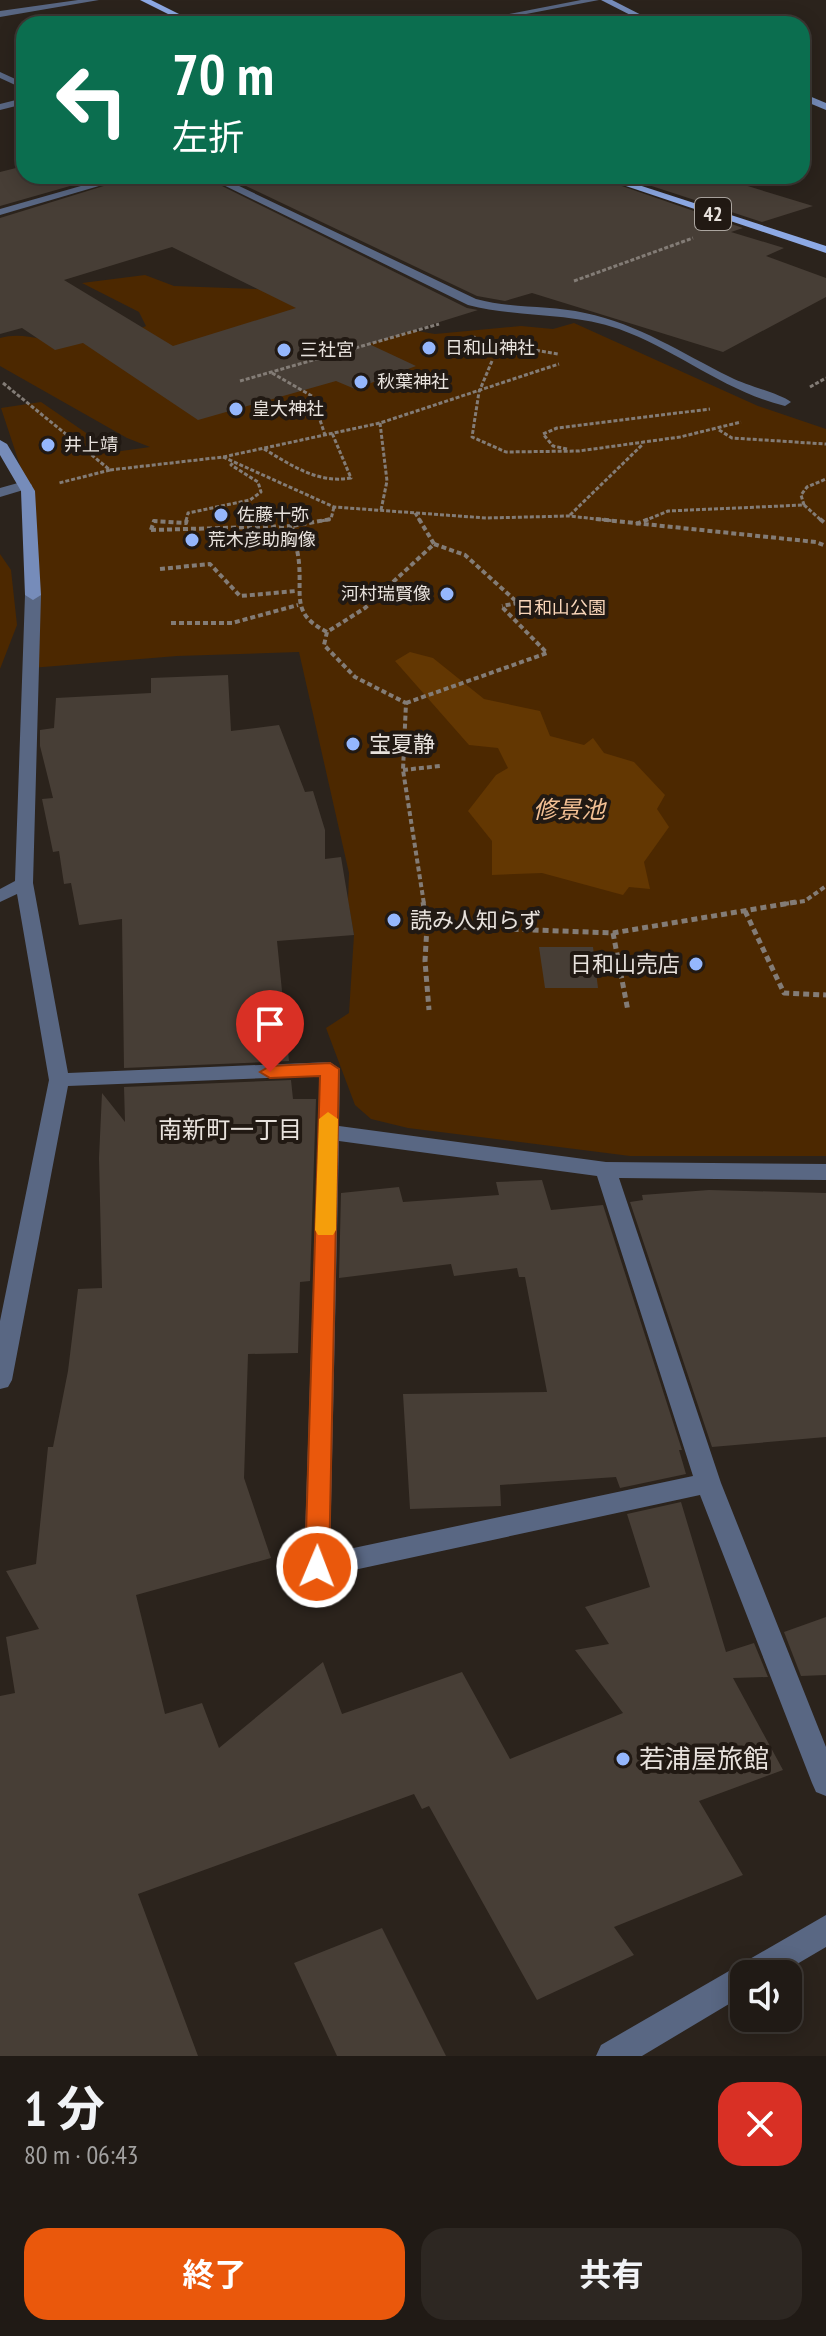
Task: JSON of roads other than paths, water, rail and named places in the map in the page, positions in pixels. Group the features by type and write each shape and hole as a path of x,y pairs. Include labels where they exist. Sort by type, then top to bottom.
{"main road":[{"path":"144,0 178,16"},
{"name":"42","path":"625,184 826,250"}],"street":[{"path":"0,14 95,0"},
{"path":"503,16 595,0"},
{"path":"605,0 638,16"},
{"path":"0,212 100,184"},
{"path":"227,184 472,302 494,310 569,313 629,329 689,358 738,389 785,402"},
{"path":"0,444 26,488 33,595 24,883 59,1080 0,1380"},
{"path":"0,493 26,488"},
{"path":"0,896 24,883"},
{"path":"59,1080 330,1069 317,1567 708,1483"},
{"path":"328,1132 606,1170 826,1172"},
{"path":"606,1170 708,1483 826,1783"},
{"path":"775,1960 826,1930"},
{"path":"612,2056 730,1986"}],"water":[{"name":"修景池","path":"410,652 433,658 484,699 540,711 550,736 584,745 593,738 604,753 634,762 665,795 657,809 669,827 644,862 650,889 629,887 623,895 542,873 492,875 492,841 468,811 496,775 508,768 498,748 469,745 395,661"}],"place":[{"name":"日和山神社","path":"429,348"},
{"name":"三社宮","path":"284,350"},
{"name":"秋葉神社","path":"361,382"},
{"name":"皇大神社","path":"236,409"},
{"name":"井上靖","path":"48,445"},
{"name":"佐藤十弥","path":"221,515"},
{"name":"荒木彦助胸像","path":"192,540"},
{"name":"河村瑞賢像","path":"447,594"},
{"name":"宝夏静","path":"353,744"},
{"name":"読み人知らず","path":"394,920"},
{"name":"日和山売店","path":"696,964"},
{"name":"若浦屋旅館","path":"623,1759"}],"district":[{"name":"南新町一丁目","path":"230,1130"}],"park label":[{"name":"日和山公園","path":"561,608"}]}
